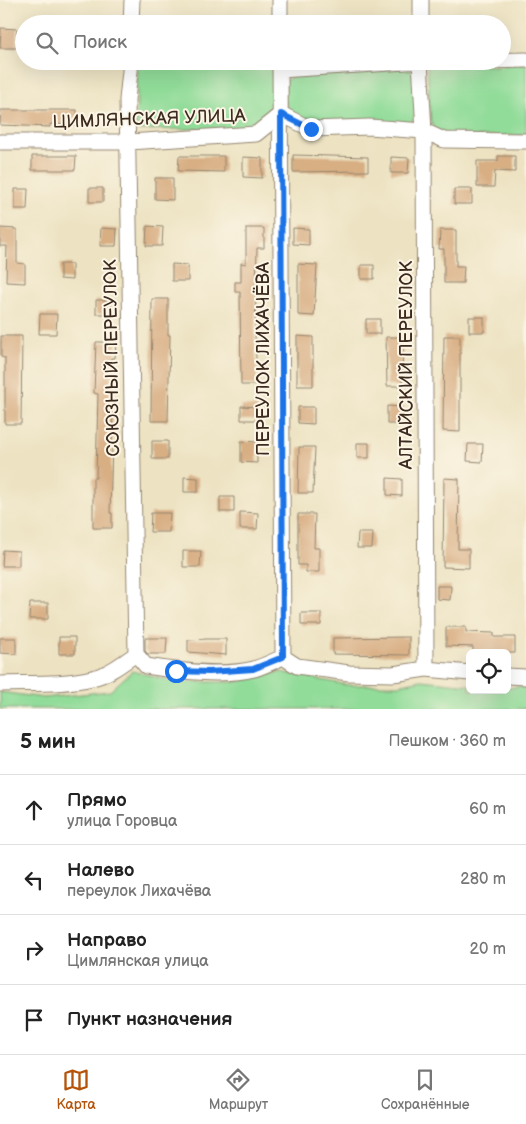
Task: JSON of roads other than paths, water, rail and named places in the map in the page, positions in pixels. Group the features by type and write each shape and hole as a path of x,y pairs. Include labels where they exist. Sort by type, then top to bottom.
{"street":[{"path":"132,0 132,15"},
{"path":"280,0 280,15"},
{"path":"421,0 421,15"},
{"path":"511,60 526,60"},
{"name":"СОЮЗНЫЙ ПЕРЕУЛОК","path":"130,70 127,100 136,654"},
{"name":"ПЕРЕУЛОК ЛИХАЧЁВА","path":"280,70 283,657"},
{"name":"АЛТАЙСКИЙ ПЕРЕУЛОК","path":"421,70 424,131 426,669"},
{"path":"281,114 311,129 369,126 424,131 444,140 526,141"},
{"name":"ЦИМЛЯНСКАЯ УЛИЦА","path":"0,142 128,142 256,134 281,114"},
{"path":"0,684 93,678 136,654 146,666 176,671 209,672 253,669 283,657 297,666 349,673 393,674 426,669 466,673"},
{"path":"511,676 526,677"}]}
